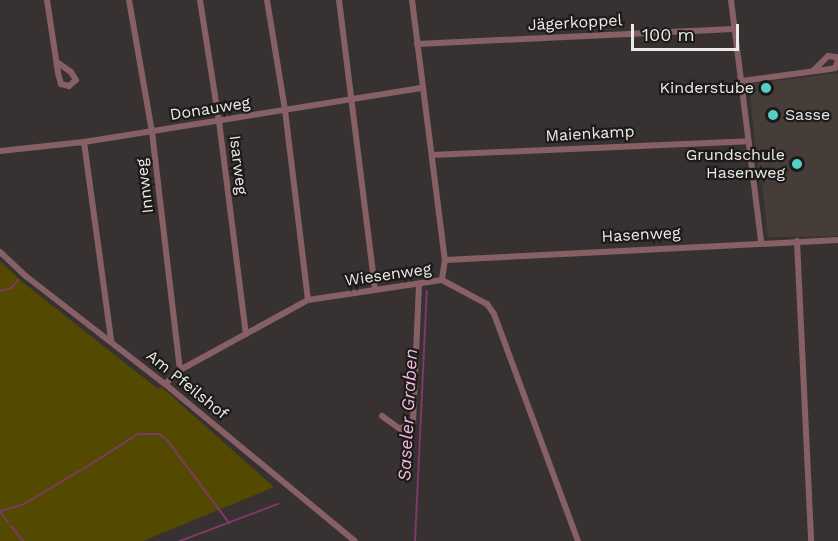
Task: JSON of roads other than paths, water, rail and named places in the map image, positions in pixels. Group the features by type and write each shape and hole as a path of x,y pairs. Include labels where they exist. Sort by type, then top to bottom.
{"street":[{"path":"47,0 58,63"},
{"name":"Innweg","path":"129,0 152,132 180,370"},
{"name":"Isarweg","path":"200,0 219,121 246,334"},
{"path":"267,0 285,110 308,300"},
{"path":"339,0 375,290"},
{"path":"412,0 445,260 442,280"},
{"path":"731,0 761,242"},
{"name":"Jägerkoppel","path":"417,44 734,29"},
{"path":"742,81 813,71"},
{"name":"Donauweg","path":"0,152 152,132 423,88"},
{"name":"Maienkamp","path":"432,155 749,141"},
{"path":"84,142 111,340"},
{"name":"Hasenweg","path":"445,260 761,242 838,240"},
{"path":"797,241 811,541"},
{"name":"Am Pfeilshof","path":"0,252 27,277 111,340 355,541"},
{"name":"Wiesenweg","path":"165,384 180,370 308,300 442,280 488,304 494,314 578,541"},
{"path":"382,416 400,429 413,422 419,284"}],"waterway":[{"path":"0,291 11,288 18,280"},
{"name":"Saseler Graben","path":"415,541 427,291"},
{"path":"83,469 138,434 159,434 167,440 229,523"},
{"path":"0,511 24,504 81,470"},
{"path":"180,541 278,504"},
{"path":"0,512 8,522"},
{"path":"11,526 23,541"}],"place":[{"name":"Kinderstube","path":"766,88"},
{"name":"Sasse","path":"773,115"},
{"name":"Grundschule Hasenweg","path":"797,164"}]}
